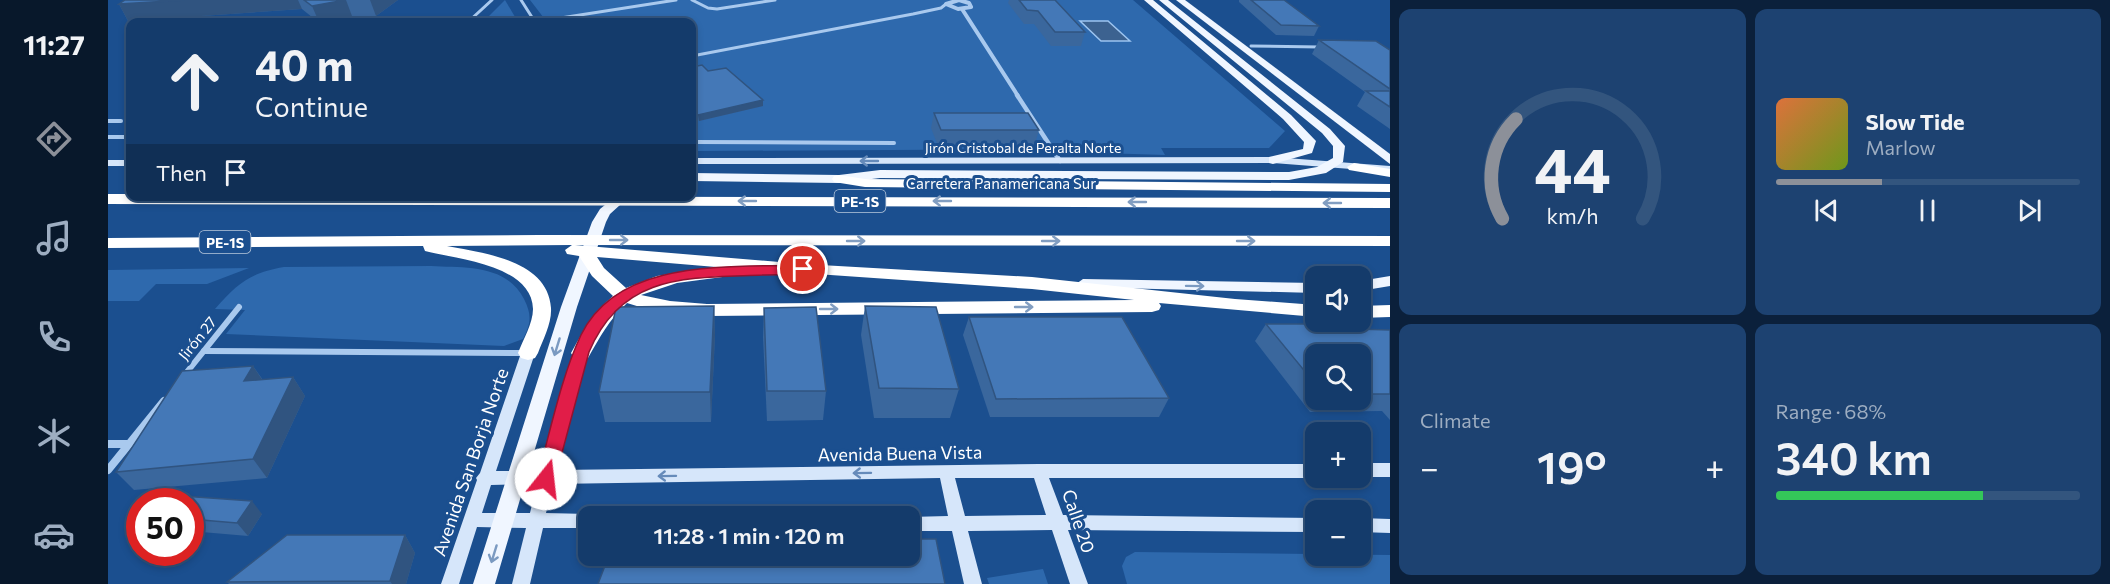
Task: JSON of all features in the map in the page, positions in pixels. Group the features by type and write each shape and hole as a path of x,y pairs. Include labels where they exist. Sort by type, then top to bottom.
{"highway":[{"path":"1354,167 1390,171"},
{"path":"839,179 865,183 1390,188"},
{"name":"Carretera Panamericana Sur","path":"108,199 126,199"},
{"name":"Carretera Panamericana Sur","path":"696,200 1390,203"},
{"path":"539,240 580,252 1032,283 1305,310"},
{"name":"PE-1S","path":"108,243 539,240 1390,241"},
{"path":"413,241 457,255 509,266 536,286 542,309 528,353"},
{"path":"587,255 603,277 629,299 646,305 668,308 707,310 1235,305"},
{"path":"581,352 590,333 607,310 630,292 662,279 697,274 803,269"},
{"path":"1371,312 1390,311"}],"main road":[{"path":"1148,0 1287,117 1310,141 1308,151 1290,158 1273,160"},
{"path":"696,177 839,179 880,174 1300,175 1330,168 1340,159 1339,146 1326,131 1163,0"},
{"path":"1180,0 1390,160"},
{"path":"1189,0 1390,147"},
{"name":"Jirón Cristobal de Peralta Norte","path":"696,161 1273,160 1354,167"},
{"path":"108,163 126,163"},
{"path":"484,584 587,255 599,222 605,212 618,201"},
{"path":"1371,284 1390,281"},
{"path":"1032,283 1305,288"},
{"path":"521,584 546,479 581,352"},
{"name":"Avenida San Borja Norte","path":"450,584 528,353"},
{"path":"1371,470 1390,470"},
{"name":"Avenida Buena Vista","path":"484,478 1039,471 1305,471"},
{"name":"Calle 20","path":"1039,471 1079,584"},
{"path":"946,472 973,584"},
{"path":"471,520 578,521"},
{"path":"920,524 1057,522 1305,525"},
{"path":"1371,525 1390,526"}],"street":[{"path":"955,0 972,5 962,9 946,4 955,0"},
{"path":"962,9 1060,161"},
{"name":"Jirón 27","path":"174,388 239,307"},
{"path":"204,351 528,353"},
{"path":"108,470 166,398"},
{"path":"108,444 129,444"}],"lane":[{"path":"472,18 492,0"},
{"path":"521,0 532,18"},
{"path":"561,18 676,0"},
{"path":"692,0 708,8 717,9 775,0"},
{"path":"696,55 913,14 941,8 946,4"},
{"path":"1251,46 1325,47"},
{"path":"108,121 122,121"},
{"path":"108,136 126,137"},
{"path":"696,142 894,143"}],"shaded area":[{"path":"505,0 516,18 487,18"},
{"path":"530,0 1133,0 1285,131 1269,148 1161,148 1165,155 1069,152 1067,149 696,151 696,18 544,18"},
{"path":"1080,21 1108,21 1130,41 1101,41"},
{"path":"431,266 484,270 507,279 524,299 528,310 529,324 523,339 504,346 226,334 245,310 215,309 245,280 272,269"},
{"path":"249,268 207,284 156,284 139,301 108,301 108,270"},
{"path":"1135,552 1305,554 1305,566 1371,566 1371,555 1390,555 1390,584 1127,584 1122,566 1126,557"},
{"path":"1043,569 1048,584 989,584 987,578"}],"building":[{"path":"125,0 185,0 119,4"},
{"path":"304,0 345,0 312,6"},
{"path":"1019,0 1055,0 1085,32 1055,32 1038,11 1027,10"},
{"path":"1251,0 1284,0 1319,26 1281,25"},
{"path":"1319,40 1376,41 1390,50 1390,89"},
{"path":"702,65 708,71 726,68 763,100 698,115 696,113 696,66"},
{"path":"1366,91 1390,91 1390,107"},
{"path":"934,113 1028,113 1039,130 941,130"},
{"path":"714,306 710,392 599,392 616,307"},
{"path":"865,306 936,307 959,389 879,388"},
{"path":"816,307 826,391 767,391 764,308"},
{"path":"969,317 1122,317 1169,398 996,399"},
{"path":"1266,324 1305,324 1305,332 1390,330 1390,394 1371,394 1371,344 1305,344 1305,372"},
{"path":"253,366 244,381 293,377 253,459 116,472 182,371"},
{"path":"204,498 252,501 237,523 204,520"},
{"path":"287,535 405,535 390,581 227,582"},
{"path":"920,539 936,539 945,584 598,584 605,566 920,566"}],"route":[{"path":"546,479 581,352 590,333 607,310 630,292 662,279 697,274 803,269"}]}
